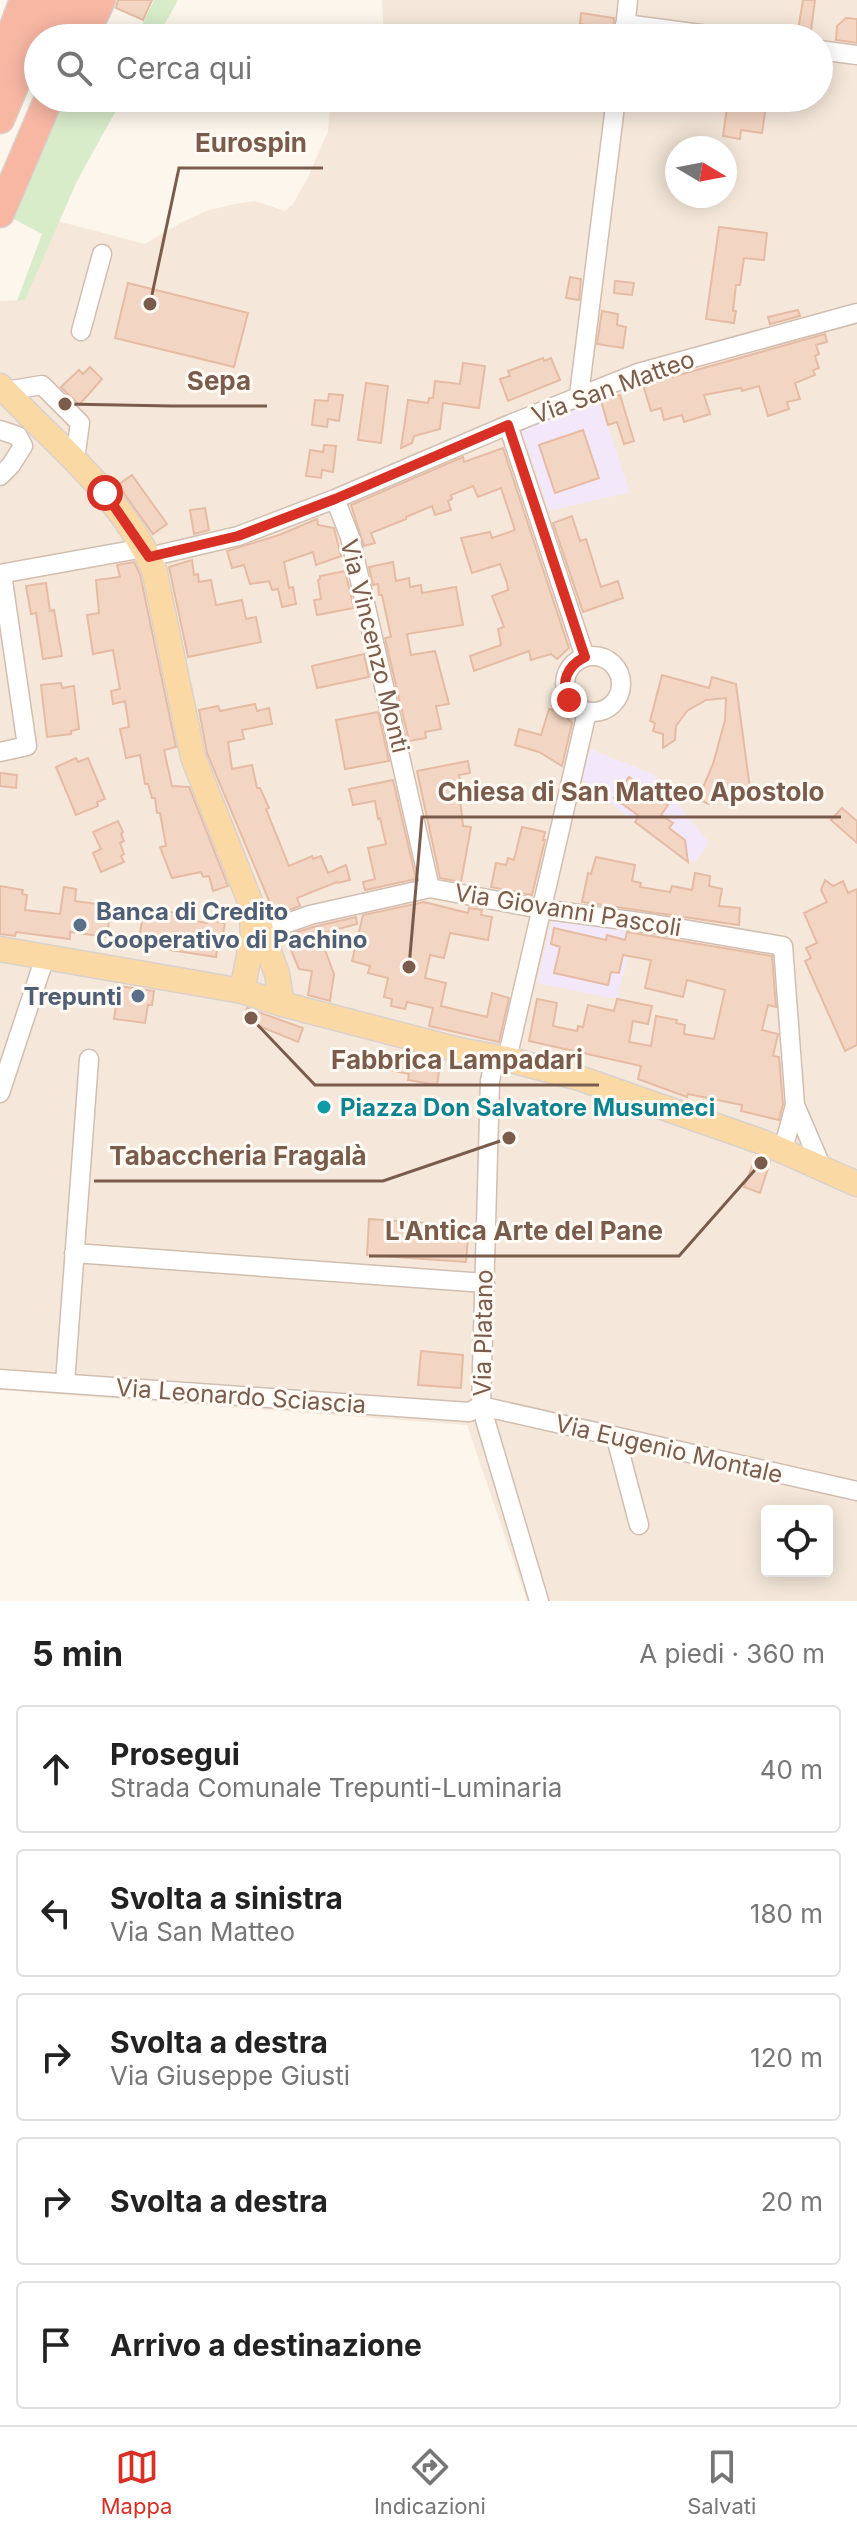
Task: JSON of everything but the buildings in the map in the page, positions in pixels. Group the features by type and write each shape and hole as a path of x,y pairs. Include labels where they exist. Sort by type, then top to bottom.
{"highway":[{"path":"0,36 11,0"},
{"path":"0,143 7,46 24,0"},
{"path":"27,24 38,0"},
{"path":"40,24 50,0"},
{"path":"52,24 64,0"},
{"path":"65,24 75,0"},
{"path":"84,24 91,0"},
{"path":"88,24 101,0"},
{"path":"93,24 106,11 111,0"},
{"path":"5,103 24,32"},
{"path":"5,103 24,60"},
{"path":"5,103 24,74"},
{"path":"5,103 24,86"},
{"path":"0,234 4,204 43,112"}],"main road":[{"path":"3,394 75,459 105,493 146,552 154,569 193,757 262,932 277,974 282,1004"},
{"path":"242,991 253,935 252,909"},
{"path":"0,949 242,991 459,1050 501,1058 635,1096 783,1150 857,1184"}],"street":[{"path":"625,24 628,0"},
{"path":"833,52 857,55"},
{"path":"579,395 614,112"},
{"path":"81,331 102,254"},
{"name":"Via San Matteo","path":"1,574 238,536 638,373 857,313"},
{"path":"3,394 42,385 80,423 75,459"},
{"path":"508,425 585,657"},
{"path":"0,430 18,436 23,446 0,476"},
{"name":"Via Vincenzo Monti","path":"335,499 350,537 430,888"},
{"path":"0,752 27,746 1,574"},
{"path":"585,657 599,657 617,669 621,683 618,698 601,711 580,710 569,700 565,686 568,671 585,657"},
{"name":"Via Platano","path":"539,1601 481,1406 490,1081 501,1058 541,909 587,712"},
{"name":"Via Giovanni Pascoli","path":"262,932 310,915 430,888 541,909 783,946 795,1105"},
{"path":"0,1093 45,957"},
{"path":"65,1383 89,1059"},
{"path":"783,1150 795,1105"},
{"path":"795,1105 822,1168"},
{"path":"74,1253 485,1283"},
{"name":"Via Leonardo Sciascia","path":"0,1379 469,1412 481,1406"},
{"name":"Via Eugenio Montale","path":"481,1406 857,1491"},
{"path":"616,1438 639,1525"}],"shaded area":[{"path":"382,0 857,0 857,1601 527,1601 467,1425 0,1390 0,301 25,300 58,221 145,244 206,211 234,204 255,201 285,211 293,204 328,131 330,112 833,112 833,24 383,24"},
{"path":"598,396 630,492 549,511 521,429 572,407 579,412 588,409 590,399"},
{"path":"590,749 655,775 709,843 695,862 673,853 582,780"},
{"path":"553,917 635,930 617,999 537,983"}],"green space":[{"path":"154,0 178,0 165,24 142,24"},
{"path":"56,112 115,112 77,181 25,300 17,301 42,234 12,218"}],"place":[{"name":"Eurospin","path":"150,304"},
{"name":"Sepa","path":"65,404"},
{"name":"Banca di Credito Cooperativo di Pachino","path":"80,925"},
{"name":"Chiesa di San Matteo Apostolo","path":"409,967"},
{"name":"Trepunti","path":"138,996"},
{"name":"Fabbrica Lampadari","path":"251,1018"},
{"name":"Piazza Don Salvatore Musumeci","path":"324,1107"},
{"name":"Tabaccheria Fragalà","path":"509,1138"},
{"name":"L'Antica Arte del Pane","path":"761,1163"}],"route":[{"path":"105,493 149,557 238,536 335,499 508,425 585,657 572,665 565,679 569,700"}]}
